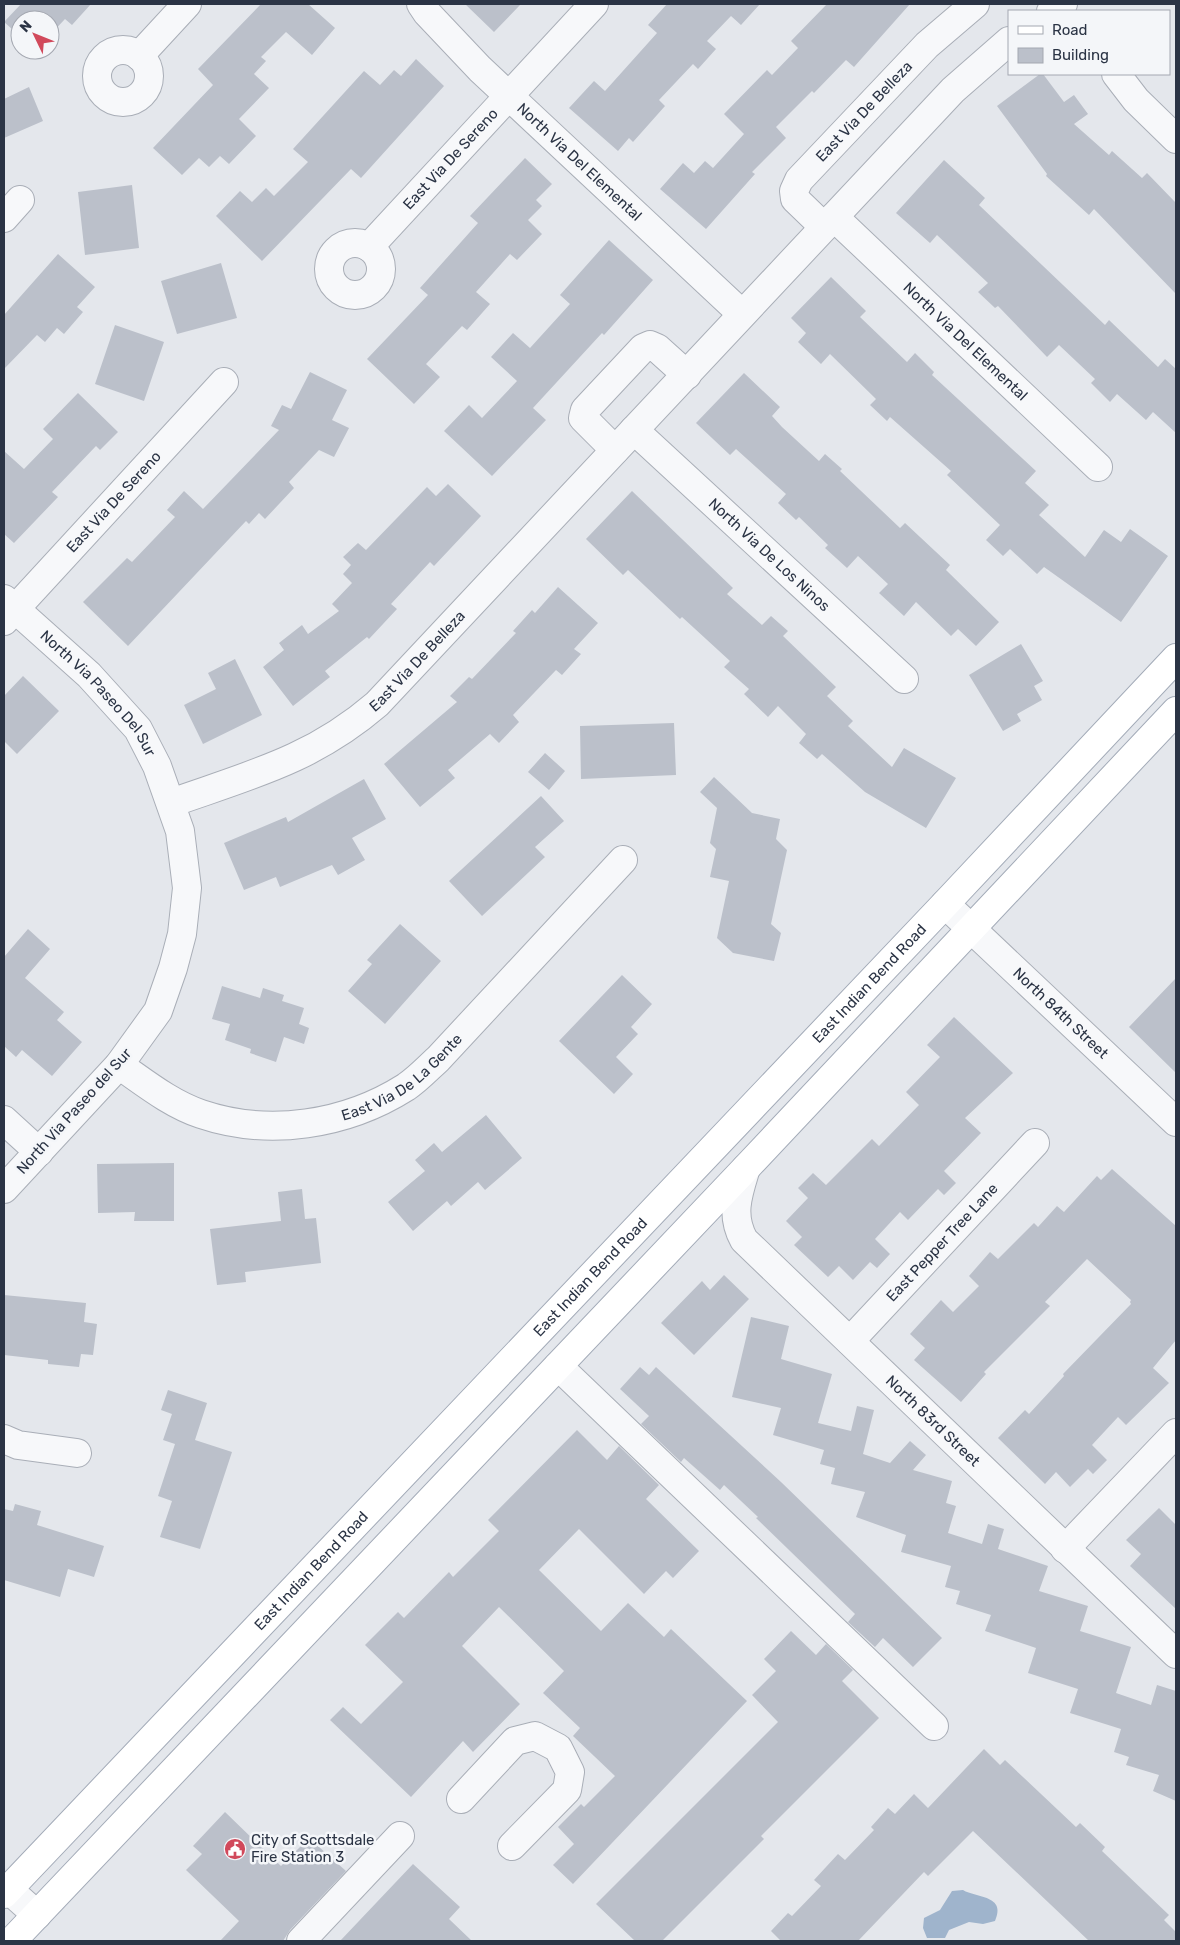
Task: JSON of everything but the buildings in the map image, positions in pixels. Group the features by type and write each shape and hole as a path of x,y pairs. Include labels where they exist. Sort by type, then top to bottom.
{"main road":[{"name":"East Indian Bend Road","path":"6,1891 945,904 1176,658"},
{"path":"12,1941 746,1168 1176,711"}],"street":[{"path":"139,56 187,4"},
{"name":"North Via Del Elemental","path":"421,4 456,45 742,314"},
{"name":"East Via De Sereno","path":"369,247 594,4"},
{"name":"East Via De Belleza","path":"830,222 796,199 794,190 799,180 927,44 975,4"},
{"path":"1053,10 1064,4"},
{"name":"East Via De Belleza","path":"171,803 272,768 316,748 352,726 378,704 953,90 1008,42"},
{"path":"1117,75 1136,100 1176,139"},
{"name":"North Via Del Elemental","path":"830,222 1098,467"},
{"path":"615,450 587,424 583,418 585,410 643,348 650,345 656,348 687,375"},
{"name":"East Via De Sereno","path":"7,610 224,382"},
{"name":"North Via De Los Ninos","path":"634,430 904,679"},
{"name":"North Via Paseo Del Sur","path":"7,610 89,674 138,729 157,766 171,803"},
{"name":"North Via Paseo del Sur","path":"4,1189 119,1064 158,1011 173,968 182,934 187,888 180,831 171,803"},
{"name":"East Via De La Gente","path":"119,1064 167,1098 201,1114 236,1121 276,1127 325,1121 360,1110 407,1086 438,1059 623,860"},
{"name":"North 84th Street","path":"945,904 1176,1122"},
{"path":"4,1120 39,1152"},
{"name":"East Pepper Tree Lane","path":"850,1341 1035,1143"},
{"name":"North 83rd Street","path":"746,1168 736,1205 736,1222 744,1240 1176,1654"},
{"path":"558,1366 934,1726"},
{"path":"1065,1549 1176,1433"},
{"path":"4,1439 18,1445 77,1453"},
{"path":"461,1799 515,1741 535,1736 558,1748 570,1772 567,1790 512,1846"},
{"path":"301,1941 400,1836"},
{"path":"6,1891 36,1915"}],"water":[{"path":"963,1890 994,1902 998,1913 995,1921 983,1924 969,1922 949,1930 945,1938 927,1938 923,1928 924,1918 940,1910 952,1891"}],"place":[{"name":"City of Scottsdale Fire Station 3","path":"235,1849"}]}
